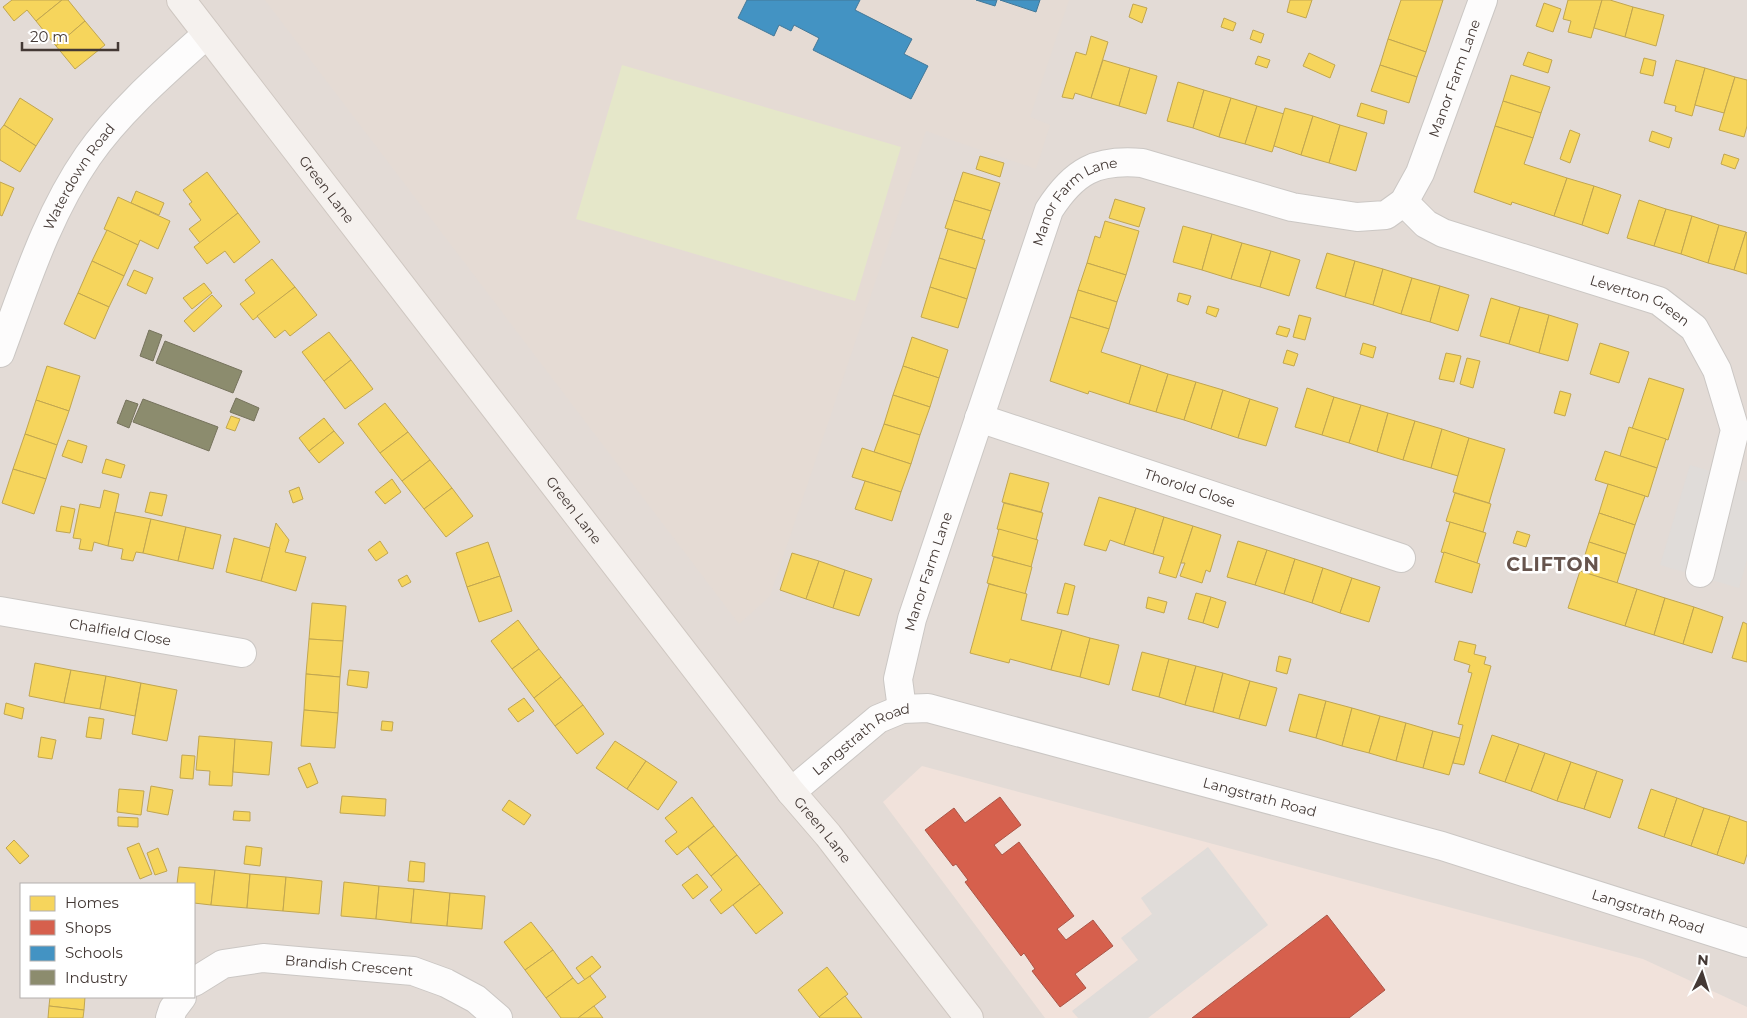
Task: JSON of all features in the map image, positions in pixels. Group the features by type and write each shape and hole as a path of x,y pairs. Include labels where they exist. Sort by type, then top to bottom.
{"street":[{"name":"Green Lane","path":"182,0 791,792 828,836 969,1018"},
{"name":"Manor Farm Lane","path":"902,709 898,679 912,619 1049,210 1059,194 1082,173 1101,164 1142,163 1292,207 1357,217 1386,215 1404,202 1420,173 1483,0"},
{"name":"Waterdown Road","path":"0,353 36,257 60,202 88,155 127,109 207,34"},
{"name":"Leverton Green","path":"1404,202 1426,224 1442,233 1659,300 1694,328 1717,370 1735,430 1700,572"},
{"name":"Thorold Close","path":"979,418 1401,558"},
{"name":"Chalfield Close","path":"0,611 242,653"},
{"name":"Langstrath Road","path":"791,792 878,719 902,709 928,708 1442,846 1747,943"},
{"name":"Brandish Crescent","path":"195,981 223,964 263,958 413,971 446,983 476,999 498,1018"},
{"path":"170,1018 173,1009 181,998"}],"shaded area":[{"path":"0,0 1747,0 1747,1018 0,1018"},
{"path":"265,0 1069,0 1030,117 1050,125 1036,169 926,131 770,596 739,624"},
{"path":"1690,465 1747,482 1747,560 1739,588 1660,565"},
{"path":"922,766 1643,959 1747,1007 1747,1018 1045,1018 883,802"},
{"path":"1208,847 1268,925 1148,1018 1078,1018 1072,1011 1138,960 1121,938 1152,914 1141,898"}],"green space":[{"path":"622,65 901,147 855,301 576,219"}],"building: Homes":[{"path":"12,0 62,0 36,21 27,10 14,21 3,7"},
{"path":"62,0 68,0 85,21 56,46 36,21"},
{"path":"1290,0 1312,0 1306,18 1287,12"},
{"path":"1401,0 1443,0 1426,52 1388,39"},
{"path":"1568,0 1602,0 1591,38 1568,32 1571,21 1563,19"},
{"path":"1602,0 1610,0 1633,7 1625,37 1594,28"},
{"path":"1544,3 1561,9 1553,32 1536,26"},
{"path":"1133,4 1147,8 1142,23 1129,17"},
{"path":"1633,7 1664,15 1656,46 1625,37"},
{"path":"1224,18 1236,23 1233,31 1221,27"},
{"path":"85,21 105,45 75,69 56,46"},
{"path":"1253,30 1264,34 1261,43 1250,39"},
{"path":"1091,36 1108,42 1091,98 1075,93 1073,99 1062,97 1076,52 1086,55"},
{"path":"1388,39 1426,52 1417,77 1380,65"},
{"path":"1528,52 1552,60 1548,73 1523,65"},
{"path":"1309,53 1335,65 1330,78 1303,66"},
{"path":"1258,56 1270,60 1267,68 1255,64"},
{"path":"1644,58 1656,61 1653,76 1640,73"},
{"path":"1103,60 1130,68 1119,106 1091,98"},
{"path":"1676,60 1705,68 1692,116 1675,111 1676,106 1664,103"},
{"path":"1380,65 1417,77 1409,103 1371,91"},
{"path":"1130,68 1157,76 1146,114 1119,106"},
{"path":"1705,68 1735,77 1724,113 1695,105"},
{"path":"1511,75 1550,87 1541,113 1503,101"},
{"path":"1735,77 1747,80 1747,126 1744,137 1719,130"},
{"path":"1178,82 1204,90 1193,128 1167,121"},
{"path":"1204,90 1231,98 1219,137 1193,128"},
{"path":"20,98 53,119 36,146 4,125"},
{"path":"1231,98 1257,106 1245,144 1219,137"},
{"path":"1503,101 1541,113 1533,138 1495,126"},
{"path":"1361,103 1387,111 1384,124 1357,116"},
{"path":"1257,106 1284,114 1272,152 1245,144"},
{"path":"1285,108 1313,116 1301,155 1274,146"},
{"path":"1313,116 1340,125 1329,163 1301,155"},
{"path":"4,125 36,146 20,172 0,160 0,130"},
{"path":"1340,125 1367,133 1356,171 1329,163"},
{"path":"1495,126 1533,138 1524,164 1567,178 1554,216 1512,202 1511,205 1474,192"},
{"path":"1570,130 1580,134 1570,163 1560,159"},
{"path":"1652,131 1672,138 1669,148 1649,141"},
{"path":"1724,154 1739,159 1735,169 1721,164"},
{"path":"980,156 1004,163 1000,177 976,169"},
{"path":"207,172 238,213 200,243 189,229 201,220 189,204 192,202 183,190"},
{"path":"963,172 1000,183 991,211 954,200"},
{"path":"1567,178 1594,186 1582,225 1554,216"},
{"path":"0,182 14,188 2,216 0,215"},
{"path":"1594,186 1621,195 1608,234 1582,225"},
{"path":"136,191 164,203 159,215 131,203"},
{"path":"118,197 170,221 158,249 140,240 138,245 104,229"},
{"path":"1115,199 1145,208 1139,227 1109,218"},
{"path":"954,200 991,211 982,239 945,228"},
{"path":"1639,200 1666,209 1654,246 1627,238"},
{"path":"1666,209 1692,216 1681,254 1654,246"},
{"path":"238,213 260,242 234,263 225,251 207,264 194,247"},
{"path":"1692,216 1719,225 1708,263 1681,254"},
{"path":"1105,221 1139,231 1126,275 1087,263 1095,236 1100,238"},
{"path":"1719,225 1746,232 1734,270 1708,263"},
{"path":"1183,226 1212,234 1202,270 1173,262"},
{"path":"948,229 985,240 976,269 939,258"},
{"path":"107,230 138,245 124,276 92,261"},
{"path":"1747,233 1747,274 1734,270"},
{"path":"1212,234 1242,243 1231,279 1202,270"},
{"path":"1242,243 1271,251 1260,287 1231,279"},
{"path":"1271,251 1300,260 1289,296 1260,287"},
{"path":"1327,253 1355,261 1345,297 1316,288"},
{"path":"939,258 976,269 967,299 930,287"},
{"path":"272,259 295,287 253,320 240,304 255,293 245,280"},
{"path":"92,261 124,276 109,307 78,293"},
{"path":"1355,261 1383,269 1373,305 1345,297"},
{"path":"1087,263 1126,275 1117,302 1078,290"},
{"path":"1383,269 1412,278 1401,314 1373,305"},
{"path":"134,270 153,278 146,294 127,285"},
{"path":"1412,278 1440,286 1430,322 1401,314"},
{"path":"204,283 212,293 192,309 183,298"},
{"path":"1440,286 1469,295 1458,331 1430,322"},
{"path":"295,287 317,315 290,336 285,330 275,338 257,316"},
{"path":"930,287 967,299 958,328 921,317"},
{"path":"1078,290 1117,302 1109,329 1070,317"},
{"path":"78,293 109,307 95,339 64,324"},
{"path":"1179,293 1191,296 1188,305 1177,301"},
{"path":"212,295 222,306 194,332 184,321"},
{"path":"1491,298 1520,307 1509,344 1480,336"},
{"path":"1208,306 1219,309 1216,317 1206,313"},
{"path":"1520,307 1549,315 1539,353 1509,344"},
{"path":"1299,315 1311,318 1305,340 1293,337"},
{"path":"1549,315 1578,324 1568,361 1539,353"},
{"path":"1070,317 1109,329 1101,352 1141,365 1129,404 1089,391 1088,394 1050,381"},
{"path":"1279,326 1290,329 1287,337 1276,334"},
{"path":"329,332 351,360 324,381 302,352"},
{"path":"912,337 948,350 939,378 903,366"},
{"path":"1363,343 1376,347 1373,358 1360,354"},
{"path":"1600,343 1629,352 1619,383 1590,374"},
{"path":"1287,350 1298,354 1294,366 1283,363"},
{"path":"1446,353 1461,356 1454,382 1439,379"},
{"path":"1467,358 1480,361 1473,388 1460,384"},
{"path":"351,360 373,389 345,409 324,381"},
{"path":"1141,365 1168,374 1156,412 1129,404"},
{"path":"47,366 80,376 69,411 36,400"},
{"path":"903,366 939,378 930,407 893,395"},
{"path":"1168,374 1196,382 1184,420 1156,412"},
{"path":"1649,378 1684,389 1668,440 1632,429"},
{"path":"1196,382 1223,390 1211,429 1184,420"},
{"path":"1307,388 1334,397 1322,435 1295,427"},
{"path":"1223,390 1250,399 1238,438 1211,429"},
{"path":"1560,391 1571,394 1565,416 1554,413"},
{"path":"893,395 930,407 920,435 884,424"},
{"path":"1334,397 1361,405 1349,443 1322,435"},
{"path":"1250,399 1278,408 1266,446 1238,438"},
{"path":"36,400 69,411 57,445 25,434"},
{"path":"385,403 408,432 380,453 358,424"},
{"path":"1361,405 1388,413 1377,452 1349,443"},
{"path":"1388,413 1415,421 1403,460 1377,452"},
{"path":"231,416 240,419 235,431 226,428"},
{"path":"324,418 334,431 309,451 299,438"},
{"path":"1415,421 1442,429 1431,468 1403,460"},
{"path":"884,424 920,435 911,464 874,452"},
{"path":"1629,427 1666,439 1657,468 1620,456"},
{"path":"1442,429 1469,438 1458,476 1431,468"},
{"path":"334,431 344,443 319,463 309,451"},
{"path":"408,432 430,460 402,481 380,453"},
{"path":"25,434 57,445 46,479 13,469"},
{"path":"1469,438 1505,449 1489,503 1453,492"},
{"path":"68,440 87,446 82,463 62,456"},
{"path":"862,448 911,464 901,492 852,477"},
{"path":"1605,451 1657,468 1648,497 1595,480"},
{"path":"106,459 125,465 121,478 102,473"},
{"path":"430,460 452,488 424,509 402,481"},
{"path":"13,469 46,479 34,514 2,503"},
{"path":"1010,473 1049,483 1041,512 1002,502"},
{"path":"392,479 401,492 385,504 375,492"},
{"path":"865,481 901,492 892,521 855,509"},
{"path":"1608,484 1645,496 1635,525 1599,513"},
{"path":"299,487 303,499 293,503 289,491"},
{"path":"452,488 473,516 446,537 424,509"},
{"path":"104,490 119,494 108,546 94,542 92,551 79,549 81,539 73,538 80,504 100,508"},
{"path":"150,492 167,495 162,516 145,512"},
{"path":"1455,493 1491,504 1483,532 1446,521"},
{"path":"1099,497 1136,508 1124,545 1110,540 1106,551 1084,545"},
{"path":"1004,503 1043,513 1036,540 997,529"},
{"path":"61,506 75,509 70,533 56,531"},
{"path":"1136,508 1164,517 1153,554 1124,545"},
{"path":"115,512 151,519 143,553 136,552 133,561 121,559 123,549 108,546"},
{"path":"1599,513 1635,525 1626,554 1589,542"},
{"path":"1164,517 1193,526 1176,578 1159,573 1164,557 1153,554"},
{"path":"151,519 186,527 178,561 143,553"},
{"path":"1450,522 1486,533 1477,563 1441,552"},
{"path":"276,523 289,540 285,552 306,557 296,591 261,581"},
{"path":"1193,526 1221,535 1210,572 1206,570 1202,583 1180,576 1185,563 1181,563"},
{"path":"186,527 221,535 213,569 178,561"},
{"path":"999,529 1038,540 1031,567 992,556"},
{"path":"1517,531 1530,535 1526,547 1513,543"},
{"path":"234,538 270,548 261,581 226,572"},
{"path":"380,541 388,553 376,561 368,550"},
{"path":"1238,541 1267,550 1255,585 1227,577"},
{"path":"488,542 500,576 467,587 456,553"},
{"path":"1589,542 1626,554 1617,583 1580,571"},
{"path":"1267,550 1295,559 1284,594 1255,585"},
{"path":"1444,552 1480,564 1472,593 1435,582"},
{"path":"792,553 819,561 806,599 780,590"},
{"path":"994,557 1032,567 1025,594 987,583"},
{"path":"1295,559 1323,568 1312,603 1284,594"},
{"path":"819,561 845,570 833,608 806,599"},
{"path":"1323,568 1352,578 1340,613 1312,603"},
{"path":"845,570 872,579 859,616 833,608"},
{"path":"1580,571 1637,589 1625,626 1568,608"},
{"path":"407,575 411,582 402,587 398,580"},
{"path":"500,576 512,611 479,622 467,587"},
{"path":"1352,578 1380,587 1369,622 1340,613"},
{"path":"1065,583 1075,586 1068,615 1057,613"},
{"path":"989,584 1027,594 1021,620 1062,630 1051,670 1010,659 1009,663 970,653"},
{"path":"1637,589 1665,598 1654,635 1625,626"},
{"path":"1196,593 1211,597 1203,623 1188,619"},
{"path":"1148,597 1167,602 1164,613 1146,608"},
{"path":"1211,597 1226,602 1218,628 1203,623"},
{"path":"1665,598 1694,607 1683,644 1654,635"},
{"path":"312,603 346,606 343,641 309,639"},
{"path":"1694,607 1723,617 1712,653 1683,644"},
{"path":"518,620 539,649 512,669 491,641"},
{"path":"1743,622 1747,624 1747,662 1732,658"},
{"path":"1062,630 1090,638 1080,677 1051,670"},
{"path":"1090,638 1119,645 1109,685 1080,677"},
{"path":"309,639 343,641 340,677 306,674"},
{"path":"1459,641 1476,645 1474,654 1486,657 1484,664 1491,666 1464,765 1453,763 1463,725 1458,724 1472,673 1468,672 1470,665 1454,660"},
{"path":"539,649 561,677 534,698 512,669"},
{"path":"1142,652 1169,659 1159,697 1132,690"},
{"path":"1279,656 1291,659 1287,674 1276,671"},
{"path":"1169,659 1196,666 1185,705 1159,697"},
{"path":"35,663 71,670 64,703 29,696"},
{"path":"1196,666 1223,673 1213,712 1185,705"},
{"path":"71,670 106,676 100,709 64,703"},
{"path":"349,670 369,672 367,688 347,685"},
{"path":"1223,673 1250,681 1239,719 1213,712"},
{"path":"306,674 340,677 338,713 304,710"},
{"path":"106,676 141,683 135,716 100,709"},
{"path":"561,677 583,705 555,726 534,698"},
{"path":"1250,681 1277,688 1266,726 1239,719"},
{"path":"141,683 177,690 167,741 132,734"},
{"path":"1299,694 1326,701 1316,738 1289,731"},
{"path":"524,698 534,711 518,722 508,709"},
{"path":"1326,701 1352,708 1342,746 1316,738"},
{"path":"6,703 24,708 22,719 4,714"},
{"path":"583,705 604,734 577,754 555,726"},
{"path":"1352,708 1380,716 1369,753 1342,746"},
{"path":"304,710 338,713 335,748 301,746"},
{"path":"1380,716 1406,723 1396,761 1369,753"},
{"path":"89,717 104,719 101,739 86,737"},
{"path":"382,721 393,722 392,731 381,730"},
{"path":"1406,723 1433,731 1423,768 1396,761"},
{"path":"1433,731 1460,738 1449,775 1423,768"},
{"path":"1492,735 1519,744 1505,782 1479,773"},
{"path":"199,736 235,739 232,786 209,785 210,771 196,770"},
{"path":"41,737 56,740 52,759 38,757"},
{"path":"235,739 272,742 269,775 233,772"},
{"path":"615,741 646,761 627,789 596,768"},
{"path":"1519,744 1545,753 1531,791 1505,782"},
{"path":"1545,753 1571,762 1557,801 1531,791"},
{"path":"182,755 195,756 193,779 180,778"},
{"path":"646,761 677,782 658,810 627,789"},
{"path":"1571,762 1597,771 1584,809 1557,801"},
{"path":"310,763 318,783 307,788 298,768"},
{"path":"1597,771 1623,780 1610,818 1584,809"},
{"path":"151,786 173,790 168,815 147,811"},
{"path":"119,789 144,791 141,815 117,812"},
{"path":"1651,789 1677,798 1664,837 1638,828"},
{"path":"342,796 386,799 385,816 340,813"},
{"path":"692,797 714,826 677,855 665,841 677,832 665,818"},
{"path":"1677,798 1704,808 1691,846 1664,837"},
{"path":"509,800 531,815 524,825 502,810"},
{"path":"1704,808 1730,816 1717,855 1691,846"},
{"path":"234,811 250,812 250,821 233,820"},
{"path":"1730,816 1747,822 1747,854 1744,864 1717,855"},
{"path":"118,817 138,818 138,827 118,826"},
{"path":"714,826 737,855 711,876 688,847"},
{"path":"14,840 29,856 20,864 6,848"},
{"path":"139,843 152,874 140,879 127,848"},
{"path":"246,846 262,848 260,866 244,864"},
{"path":"158,848 167,871 155,875 147,853"},
{"path":"737,855 760,884 721,914 710,900 722,890 711,876"},
{"path":"410,861 425,863 424,882 408,881"},
{"path":"179,867 215,870 211,905 195,903 195,883 177,883"},
{"path":"215,870 250,874 247,908 211,905"},
{"path":"250,874 286,877 283,911 247,908"},
{"path":"697,874 708,887 693,899 682,885"},
{"path":"286,877 322,881 319,914 283,911"},
{"path":"344,882 379,886 376,919 341,916"},
{"path":"760,884 783,913 756,934 733,905"},
{"path":"379,886 414,889 411,923 376,919"},
{"path":"414,889 450,893 447,926 411,923"},
{"path":"450,893 485,896 482,929 447,926"},
{"path":"531,922 553,950 525,970 504,942"},
{"path":"553,950 573,978 546,998 525,970"},
{"path":"592,956 601,967 585,980 576,968"},
{"path":"827,967 848,994 819,1017 798,990"},
{"path":"590,976 606,997 578,1018 561,1018 546,998 573,978 578,984"},
{"path":"845,996 862,1018 819,1017"},
{"path":"50,998 85,998 84,1010 49,1006"},
{"path":"49,1006 84,1010 83,1018 48,1018"},
{"path":"594,1006 603,1018 578,1018"}],"building: Shops":[{"path":"1000,797 1021,825 994,845 1002,855 1019,842 1074,916 1057,929 1066,940 1093,920 1113,946 1075,974 1086,988 1060,1007 1032,971 1035,969 1024,953 1021,956 965,882 968,880 956,864 953,866 925,830 954,808 965,823"},
{"path":"1327,915 1385,990 1349,1018 1192,1018"}],"building: Schools":[{"path":"747,0 860,0 855,10 912,39 904,54 928,66 911,99 813,50 819,38 794,25 791,31 779,25 774,36 738,18"},
{"path":"976,0 997,0 995,6"},
{"path":"1000,0 1040,0 1036,12"}],"building: Industry":[{"path":"149,330 162,335 153,361 140,356"},
{"path":"165,341 242,371 233,393 156,363"},
{"path":"236,398 259,408 254,421 230,412"},
{"path":"143,399 218,427 209,451 133,422"},
{"path":"126,400 138,404 129,428 117,423"}],"district":[{"name":"CLIFTON","path":"1553,564"}]}
